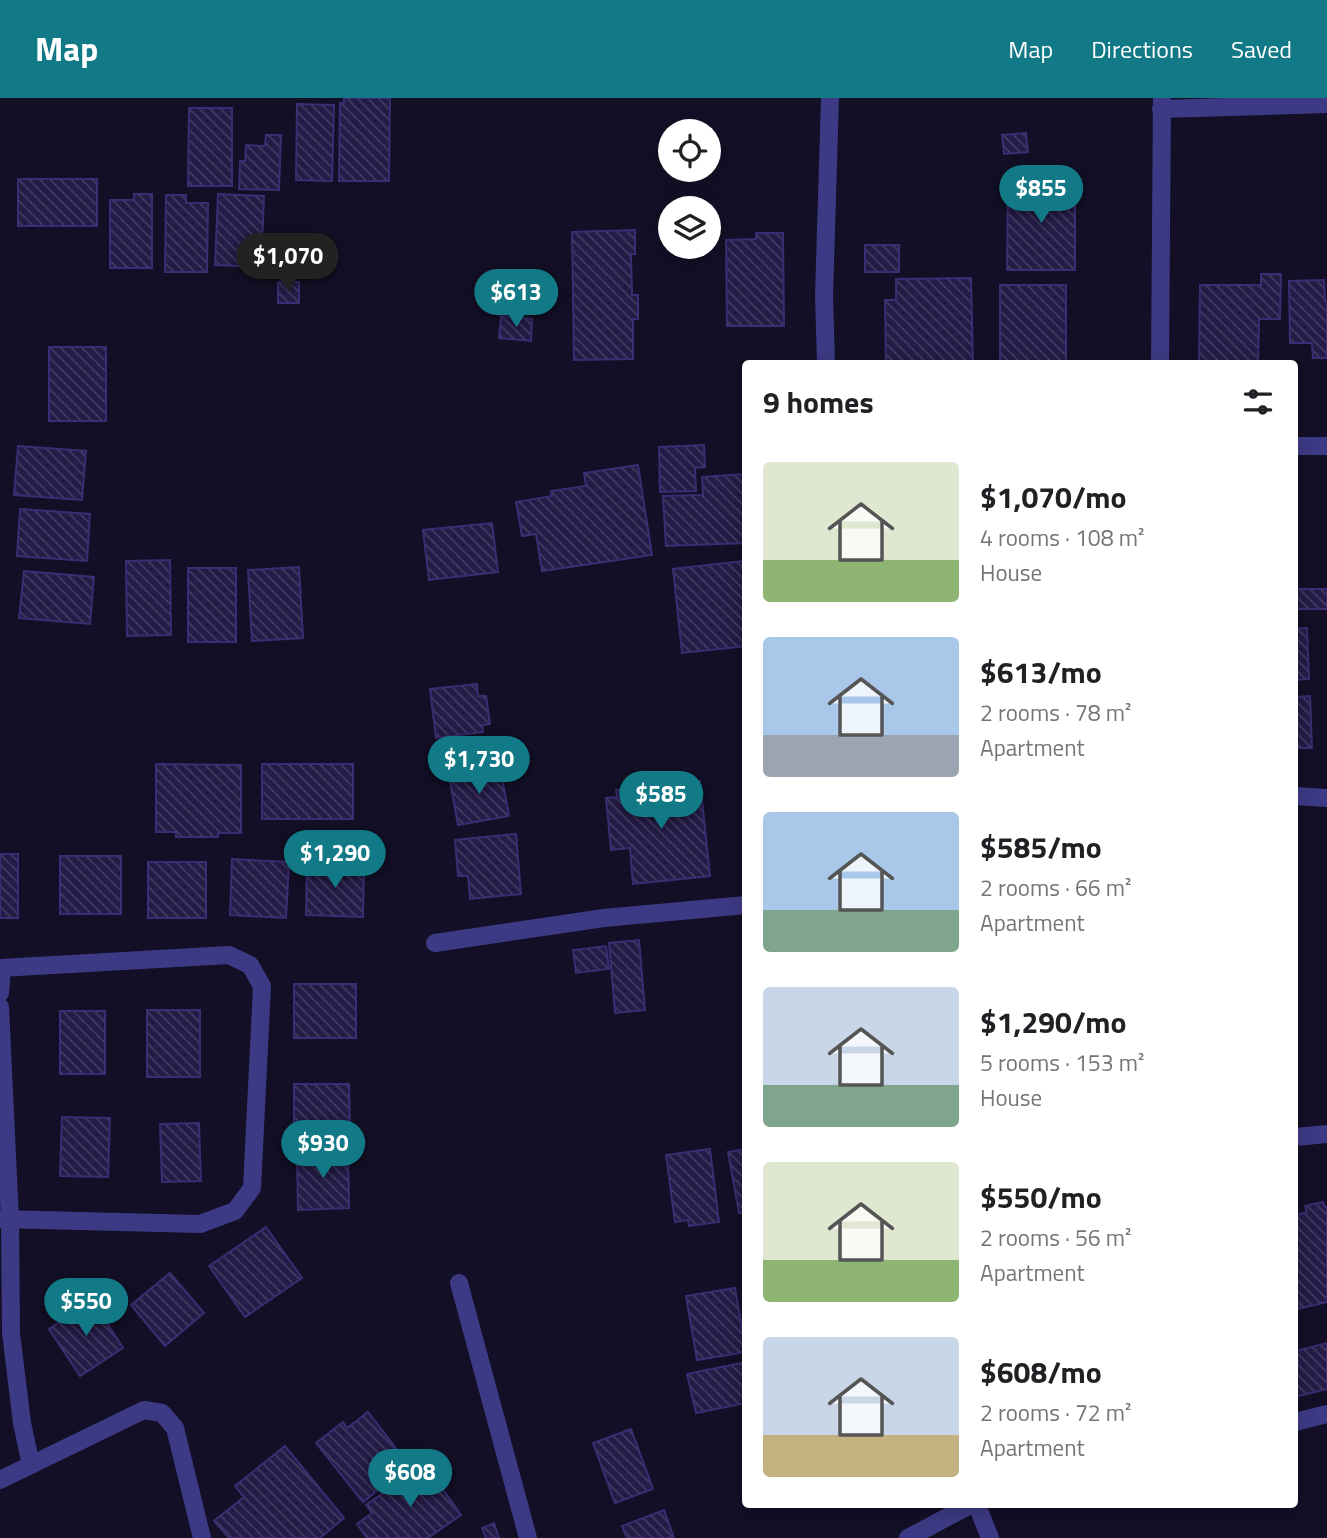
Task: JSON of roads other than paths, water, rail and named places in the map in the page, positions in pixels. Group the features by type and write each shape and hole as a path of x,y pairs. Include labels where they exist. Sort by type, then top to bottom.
{"street":[{"path":"826,360 824,296 830,98"},
{"path":"1160,360 1161,104 1327,104"},
{"path":"1298,446 1327,446"},
{"path":"1298,796 1327,797"},
{"path":"435,943 604,918 742,905"},
{"path":"0,993 1,968 229,955 250,965 262,986 252,1188 235,1211 200,1224 5,1219"},
{"path":"0,1007 5,1219 11,1334 22,1423 31,1465"},
{"path":"1298,1137 1327,1134"},
{"path":"459,1283 528,1538"},
{"path":"0,1480 145,1410 162,1413 174,1428 202,1538"},
{"path":"1298,1421 1327,1414"},
{"path":"908,1538 964,1508"},
{"path":"978,1508 990,1538"}]}
